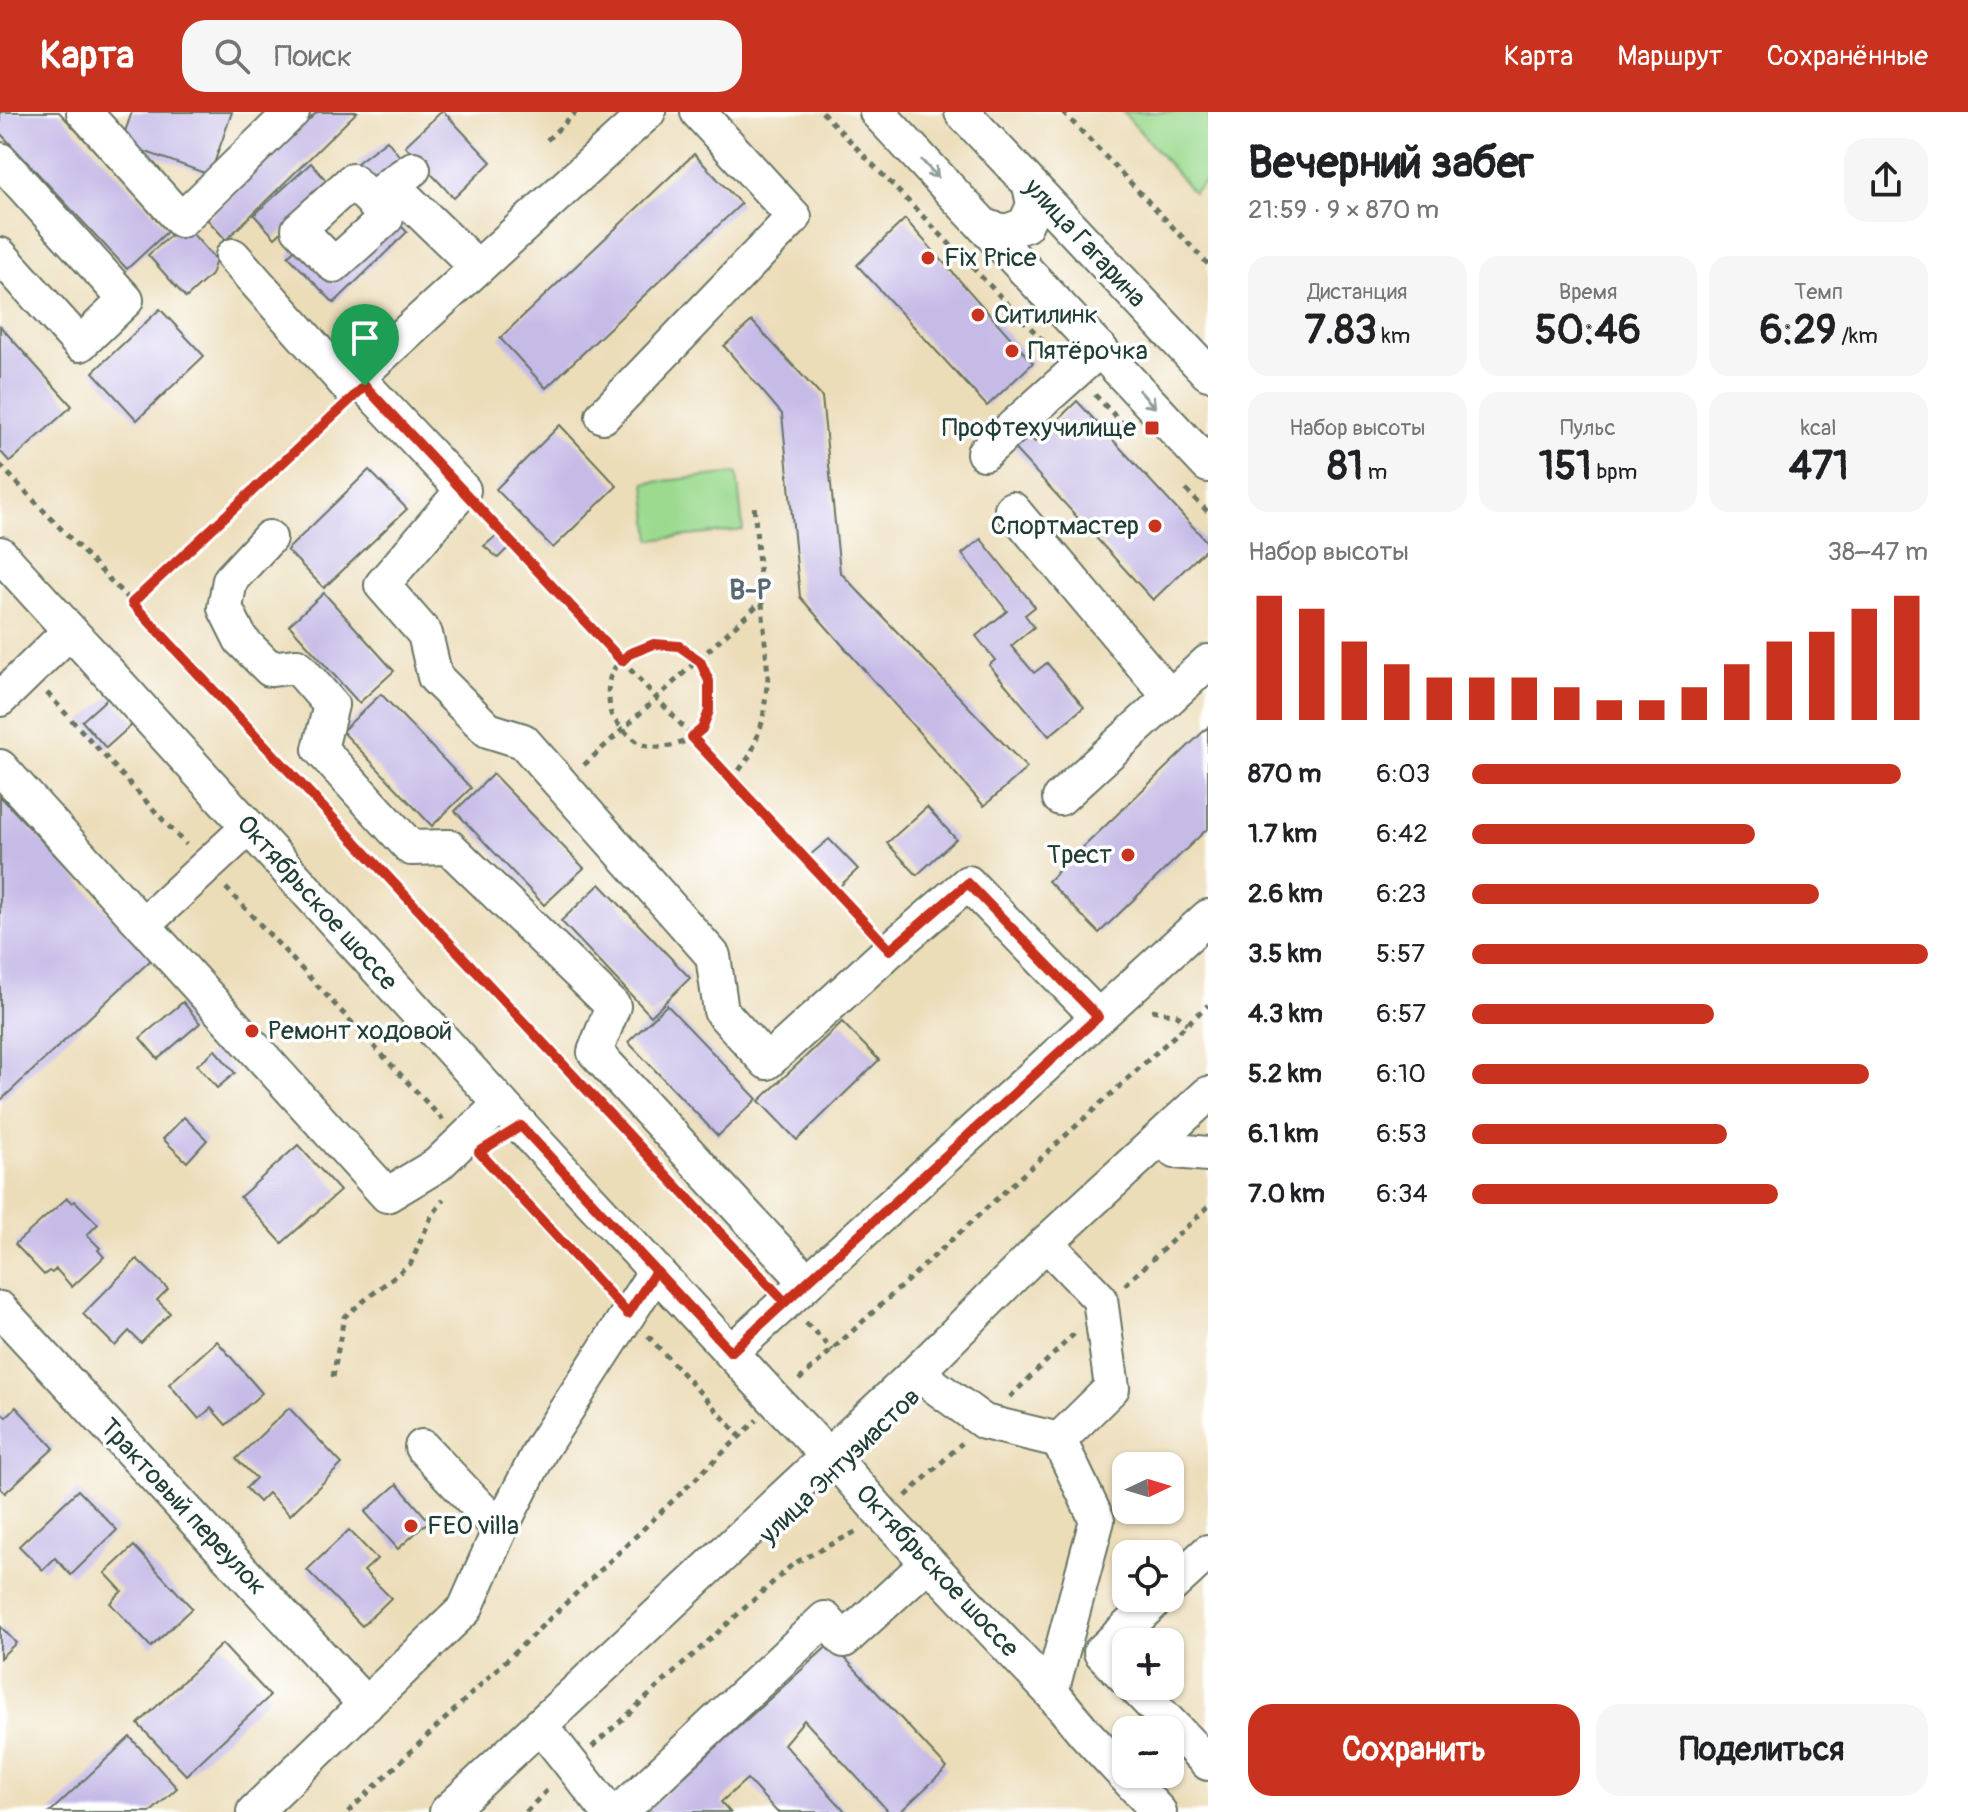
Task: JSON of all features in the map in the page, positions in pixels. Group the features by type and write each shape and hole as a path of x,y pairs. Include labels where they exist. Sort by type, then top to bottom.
{"street":[{"path":"84,112 181,220 292,112"},
{"path":"356,386 477,267 648,112"},
{"path":"603,416 794,217 698,112"},
{"path":"877,112 1208,465"},
{"name":"улица Гагарина","path":"962,112 1208,373"},
{"path":"0,160 126,300 80,344 0,255"},
{"path":"392,184 477,267"},
{"path":"985,227 1006,232 1025,225 1034,205 1030,185"},
{"path":"233,256 356,386 463,490 382,585 425,634 435,677 488,730 523,741 713,956 721,1011 767,1062 968,883 1098,1017"},
{"path":"984,453 1100,349"},
{"path":"1012,509 1170,697"},
{"path":"269,538 230,580 225,608 241,640 270,669 297,666 331,705 320,749 411,848 449,847 613,1006 595,1052 796,1292"},
{"name":"Октябрьское шоссе","path":"0,554 501,1104 1051,1692 1159,1812"},
{"path":"0,699 70,631"},
{"path":"1060,798 1208,662"},
{"path":"0,767 387,1195 437,1165 501,1104"},
{"path":"143,925 249,827"},
{"path":"731,1352 1208,917"},
{"path":"1059,1440 1112,1388 1100,1299 1053,1251 1208,1094"},
{"name":"улица Энтузиастов","path":"472,1812 1053,1251 1191,1152 1208,1119"},
{"path":"254,1812 465,1609 500,1529 541,1449 656,1271"},
{"name":"Трактовый переулок","path":"0,1309 366,1705"},
{"path":"924,1376 984,1422 1059,1440"},
{"path":"1051,1692 1097,1520 1059,1440"},
{"path":"422,1447 500,1529"},
{"path":"447,1812 835,1461"},
{"path":"1184,1574 1208,1552"},
{"path":"620,1812 825,1619 844,1640 928,1563"},
{"path":"1126,1628 1143,1612"},
{"path":"1112,1642 1101,1652 1112,1663"},
{"path":"1147,1700 1208,1763"},
{"path":"551,1739 609,1812"}],"path":[{"path":"547,140 576,112"},
{"path":"822,112 1125,426"},
{"path":"1063,112 1208,264"},
{"path":"132,603 356,386"},
{"path":"0,465 578,1081"},
{"path":"1177,480 1208,512"},
{"path":"463,490 890,950"},
{"path":"732,780 751,754 763,720 768,677 754,504"},
{"path":"562,785 763,600"},
{"path":"654,644 679,646 698,659 709,681 709,711 702,729 685,743 662,747 642,745 623,729 611,717 608,693 611,672 622,661 629,654 654,644"},
{"path":"28,673 463,1141 479,1152 740,1436"},
{"path":"333,1377 344,1317 411,1263 431,1217 447,1195"},
{"path":"796,1292 833,1350"}],"green space":[{"path":"1123,112 1208,112 1208,179 1193,192"},
{"path":"737,473 743,530 651,540 645,483"}],"building":[{"path":"0,112 59,112 169,230 127,269 0,133"},
{"path":"132,112 232,112 210,175 121,143"},
{"path":"317,112 357,112 226,240 207,219"},
{"path":"441,112 491,162 454,198 405,146"},
{"path":"387,140 404,162 374,185 357,163"},
{"path":"694,154 741,204 546,388 500,338"},
{"path":"311,163 331,186 275,238 254,215"},
{"path":"392,217 407,232 334,303 288,256 301,243 333,276"},
{"path":"905,219 1033,363 987,406 857,265"},
{"path":"184,224 216,260 211,275 186,298 148,255"},
{"path":"160,309 204,356 137,420 93,372"},
{"path":"752,321 822,397 840,572 1027,768 984,806 800,597 782,414 724,346"},
{"path":"0,326 72,406 10,462 0,451"},
{"path":"1077,401 1208,543 1208,547 1153,600 1011,445 1025,432 1035,442"},
{"path":"560,425 617,486 553,548 496,489"},
{"path":"369,470 407,509 324,588 287,550"},
{"path":"496,536 508,548 498,558 484,546"},
{"path":"981,539 1035,607 1025,615 1034,627 1011,646 1034,673 1047,663 1084,707 1049,736 989,665 995,660 976,636 1007,611 962,554"},
{"path":"324,593 394,671 359,703 289,625"},
{"path":"381,694 471,788 432,826 342,731"},
{"path":"110,696 135,722 106,748 82,721"},
{"name":"Трест","path":"1208,727 1208,828 1099,933 1048,881"},
{"path":"493,774 584,868 544,905 455,811"},
{"path":"0,796 152,959 0,1101"},
{"path":"927,807 956,839 917,875 887,843"},
{"path":"829,839 858,869 839,887 809,856"},
{"path":"600,884 690,978 651,1016 561,921"},
{"path":"183,1002 200,1023 158,1059 140,1038"},
{"path":"667,1005 757,1099 718,1136 628,1042"},
{"path":"842,1022 879,1060 797,1140 759,1101"},
{"path":"215,1050 235,1073 217,1088 197,1065"},
{"path":"184,1117 207,1140 187,1162 163,1139"},
{"path":"298,1145 340,1191 282,1243 240,1197"},
{"path":"67,1198 72,1203 75,1201 98,1224 87,1235 104,1257 72,1287 56,1269 44,1275 15,1244"},
{"path":"137,1259 168,1289 157,1300 170,1313 141,1343 129,1331 115,1346 83,1314"},
{"path":"217,1341 262,1393 226,1425 211,1408 199,1419 169,1384"},
{"path":"16,1407 54,1448 5,1493 0,1488 0,1411 6,1417"},
{"path":"289,1408 342,1464 290,1515 268,1493 259,1502 246,1488 256,1478 236,1459"},
{"path":"397,1484 429,1521 398,1549 365,1512"},
{"path":"78,1490 117,1530 71,1575 55,1558 43,1570 19,1546"},
{"path":"349,1530 377,1559 364,1571 391,1598 362,1626 307,1570"},
{"path":"134,1546 192,1608 151,1647 110,1603 122,1591 105,1573"},
{"path":"0,1626 16,1643 0,1658"},
{"path":"831,1643 947,1768 900,1812 889,1812 804,1720 784,1744 846,1812 777,1812 747,1779 721,1802 730,1812 645,1812"},
{"path":"222,1644 270,1696 186,1775 138,1724"},
{"path":"130,1737 177,1788 151,1812 50,1812"}],"place":[{"name":"Fix Price","path":"928,258"},
{"name":"Ситилинк","path":"978,315"},
{"name":"Пятёрочка","path":"1012,351"},
{"name":"Профтехучилище","path":"1152,428"},
{"name":"Спортмастер","path":"1155,526"},
{"name":"Трест","path":"1128,855"},
{"name":"Ремонт ходовой","path":"252,1031"},
{"name":"FEO villa","path":"411,1526"}],"district":[{"name":"В-Р","path":"750,590"}],"route":[{"path":"365,386 132,603 785,1302 731,1352 656,1271 628,1314 479,1152 521,1126 731,1352 1098,1017 968,883 890,950 692,737 702,729 709,711 709,681 700,661 679,646 654,644 629,654 622,661 365,386"}]}
